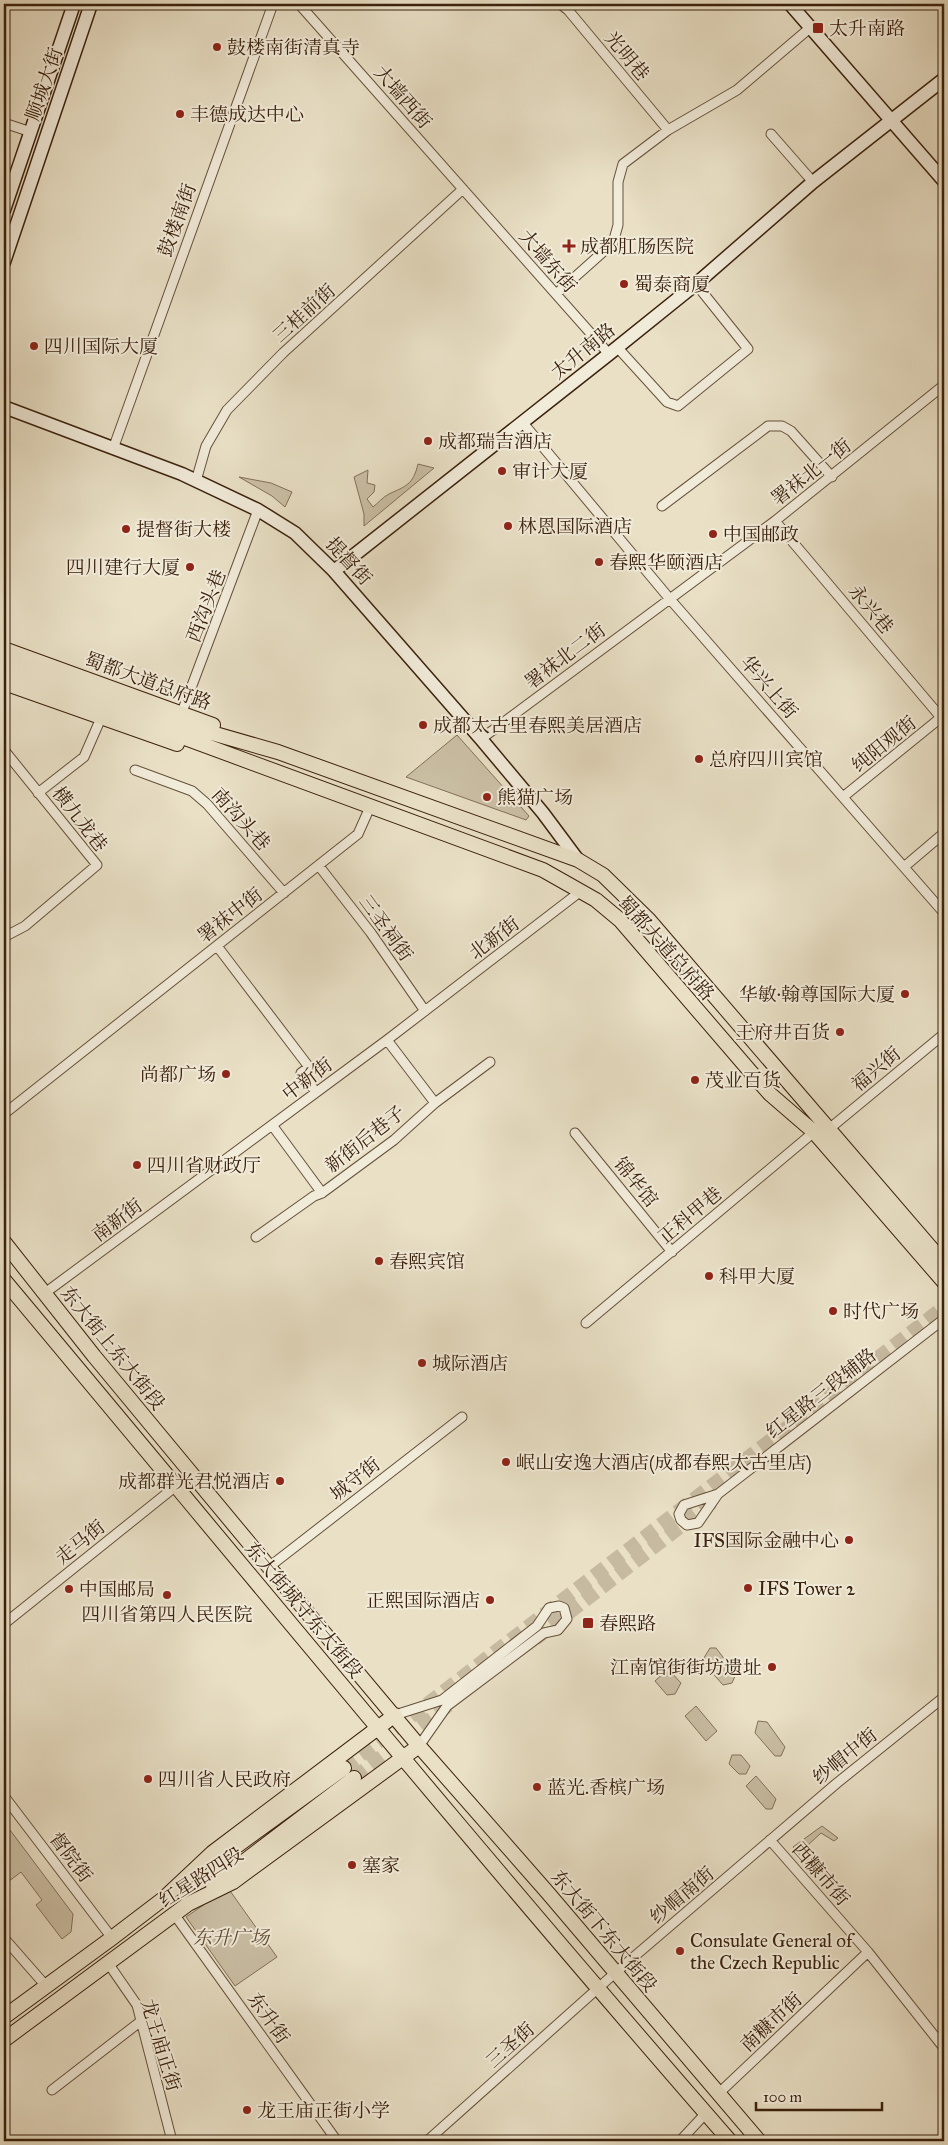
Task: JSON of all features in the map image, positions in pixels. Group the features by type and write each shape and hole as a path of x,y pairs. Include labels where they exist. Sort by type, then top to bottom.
{"main road":[{"name":"顺城大街","path":"4,210 74,4"},
{"name":"顺城大街","path":"4,262 91,4"},
{"path":"790,4 894,120 944,181"},
{"name":"太升南路","path":"334,571 613,351 696,284 813,182 944,79"},
{"name":"提督街","path":"4,407 196,481 258,510 295,533 334,571 481,739 543,813 578,860"},
{"name":"蜀都大道总府路","path":"6,661 182,712 278,752 578,860 603,874 628,897 944,1263"},
{"name":"蜀都大道总府路","path":"6,661 101,718 176,744 269,770"},
{"name":"蜀都大道总府路","path":"6,661 184,725 278,752"},
{"name":"蜀都大道总府路","path":"6,661 269,770 543,870 581,891 620,920 770,1094 814,1132 944,1282"},
{"name":"东大街上东大街段","path":"4,1242 194,1477"},
{"name":"东大街上东大街段","path":"4,1280 176,1486"},
{"name":"东大街城守东大街段","path":"194,1477 419,1746"},
{"name":"东大街城守东大街段","path":"176,1486 402,1759"},
{"name":"红星路四段","path":"4,2017 162,1900 212,1853 395,1715"},
{"name":"红星路四段","path":"4,2040 188,1904 233,1882 419,1746"},
{"name":"东大街下东大街段","path":"419,1746 759,2141"},
{"path":"402,1759 597,1989 730,2141"},
{"path":"162,1900 349,1773 188,1904"}],"street":[{"name":"鼓楼南街","path":"113,449 273,4"},
{"name":"大墙西街","path":"299,4 462,189"},
{"name":"光明巷","path":"560,4 568,10 668,130"},
{"path":"556,294 613,243 618,226 618,182 623,164 668,130 736,90 811,28"},
{"path":"4,123 31,132"},
{"path":"771,134 813,182"},
{"name":"大墙东街","path":"462,189 556,294 667,402 678,406 748,349 696,284"},
{"name":"三桂前街","path":"196,481 206,446 227,410 284,353 462,189"},
{"name":"署袜北一街","path":"669,598 832,477 944,385"},
{"name":"华兴上街","path":"523,423 669,598 944,913"},
{"path":"662,506 768,426 782,426 790,430 832,477"},
{"name":"西沟头巷","path":"182,712 258,510"},
{"name":"永兴巷","path":"775,521 943,718"},
{"name":"署袜北二街","path":"481,739 669,598"},
{"path":"38,793 84,757 101,718"},
{"name":"纯阳观街","path":"843,798 943,718"},
{"name":"横九龙巷","path":"4,750 97,864 25,926 4,936"},
{"name":"南沟头巷","path":"135,770 192,791 207,804 284,893"},
{"name":"署袜中街","path":"4,1114 358,834 370,807"},
{"path":"904,868 944,833"},
{"name":"三圣祠街","path":"319,866 371,933 425,1011"},
{"name":"北新街","path":"425,1011 581,891"},
{"path":"217,946 308,1067 301,1073 316,1092"},
{"name":"中新街","path":"208,1172 425,1011"},
{"name":"福兴街","path":"829,1129 944,1034"},
{"path":"387,1040 435,1103"},
{"name":"新街后巷子","path":"256,1237 314,1196 322,1193 394,1140 435,1103 490,1062"},
{"path":"272,1125 322,1193"},
{"name":"正科甲巷","path":"586,1323 814,1132"},
{"name":"锦华馆","path":"574,1133 672,1252"},
{"name":"南新街","path":"45,1294 208,1172"},
{"name":"红星路三段辅路","path":"718,1494 944,1319"},
{"name":"城守街","path":"269,1567 462,1418"},
{"name":"走马街","path":"4,1624 176,1486"},
{"path":"395,1715 442,1700 538,1626 549,1608 559,1606 564,1608 567,1619 562,1627 544,1633 447,1706 419,1746"},
{"name":"纱帽中街","path":"770,1840 943,1697"},
{"name":"督院街","path":"4,1796 112,1938"},
{"name":"西糠市街","path":"770,1840 868,1952 944,2048"},
{"name":"纱帽南街","path":"615,1973 770,1840"},
{"name":"东升街","path":"174,1914 337,2141"},
{"path":"4,1938 46,1986"},
{"name":"南糠市街","path":"718,2094 868,1952"},
{"name":"龙王庙正街","path":"108,1963 137,2005 172,2141"},
{"name":"三圣街","path":"427,2141 615,1973"},
{"path":"52,2090 141,2020"},
{"path":"680,2141 706,2113"}],"green space":[{"path":"418,464 434,468 364,526 364,514 354,477 368,470 367,483 375,485 374,492 367,499 373,507 387,495 408,484 414,476"},
{"path":"239,477 271,483 292,492 285,507 272,496"},
{"name":"熊猫广场","path":"457,735 529,816 526,820 406,777"},
{"path":"710,1648 716,1648 736,1674 732,1683 723,1685 702,1661"},
{"path":"668,1669 681,1683 675,1694 667,1695 655,1681"},
{"path":"696,1706 717,1731 706,1741 685,1716"},
{"path":"758,1721 767,1722 785,1747 781,1756 775,1756 755,1733"},
{"path":"732,1755 741,1755 750,1766 746,1774 739,1774 729,1764"},
{"path":"756,1776 776,1799 772,1809 766,1809 746,1786"},
{"path":"4,1822 73,1914 71,1932 62,1939 36,1905 42,1900 21,1872 4,1885"},
{"path":"822,1826 838,1838 834,1841 821,1833 807,1846 817,1857 808,1865 793,1847"},
{"name":"东升广场","path":"228,1888 277,1957 235,1986 186,1917"}],"tunnel":[{"path":"344,1768 944,1307"},
{"path":"535,1639 716,1499"},
{"path":"354,1778 450,1704"}],"place":[{"name":"太升南路","path":"818,28"},
{"name":"鼓楼南街清真寺","path":"217,47"},
{"name":"丰德成达中心","path":"180,114"},
{"name":"成都肛肠医院","path":"569,246"},
{"name":"蜀泰商厦","path":"624,284"},
{"name":"四川国际大厦","path":"34,346"},
{"name":"成都瑞吉酒店","path":"428,441"},
{"name":"审计大厦","path":"502,471"},
{"name":"林恩国际酒店","path":"508,526"},
{"name":"提督街大楼","path":"126,529"},
{"name":"中国邮政","path":"713,534"},
{"name":"春熙华颐酒店","path":"599,562"},
{"name":"四川建行大厦","path":"190,567"},
{"name":"成都太古里春熙美居酒店","path":"423,725"},
{"name":"总府四川宾馆","path":"699,759"},
{"name":"熊猫广场","path":"487,797"},
{"name":"华敏·翰尊国际大厦","path":"905,994"},
{"name":"王府井百货","path":"840,1032"},
{"name":"尚都广场","path":"226,1074"},
{"name":"茂业百货","path":"695,1080"},
{"name":"四川省财政厅","path":"137,1165"},
{"name":"春熙宾馆","path":"379,1261"},
{"name":"科甲大厦","path":"709,1276"},
{"name":"时代广场","path":"833,1311"},
{"name":"城际酒店","path":"422,1363"},
{"name":"岷山安逸大酒店(成都春熙太古里店)","path":"506,1462"},
{"name":"成都群光君悦酒店","path":"280,1481"},
{"name":"IFS国际金融中心","path":"849,1540"},
{"name":"IFS Tower 2","path":"748,1588"},
{"name":"中国邮局","path":"69,1589"},
{"name":"四川省第四人民医院","path":"167,1595"},
{"name":"正熙国际酒店","path":"490,1600"},
{"name":"春熙路","path":"588,1623"},
{"name":"江南馆街街坊遗址","path":"772,1667"},
{"name":"四川省人民政府","path":"148,1779"},
{"name":"蓝光.香槟广场","path":"537,1787"},
{"name":"塞家","path":"352,1865"},
{"name":"Consulate General of the Czech Republic","path":"680,1951"},
{"name":"龙王庙正街小学","path":"247,2110"}]}
